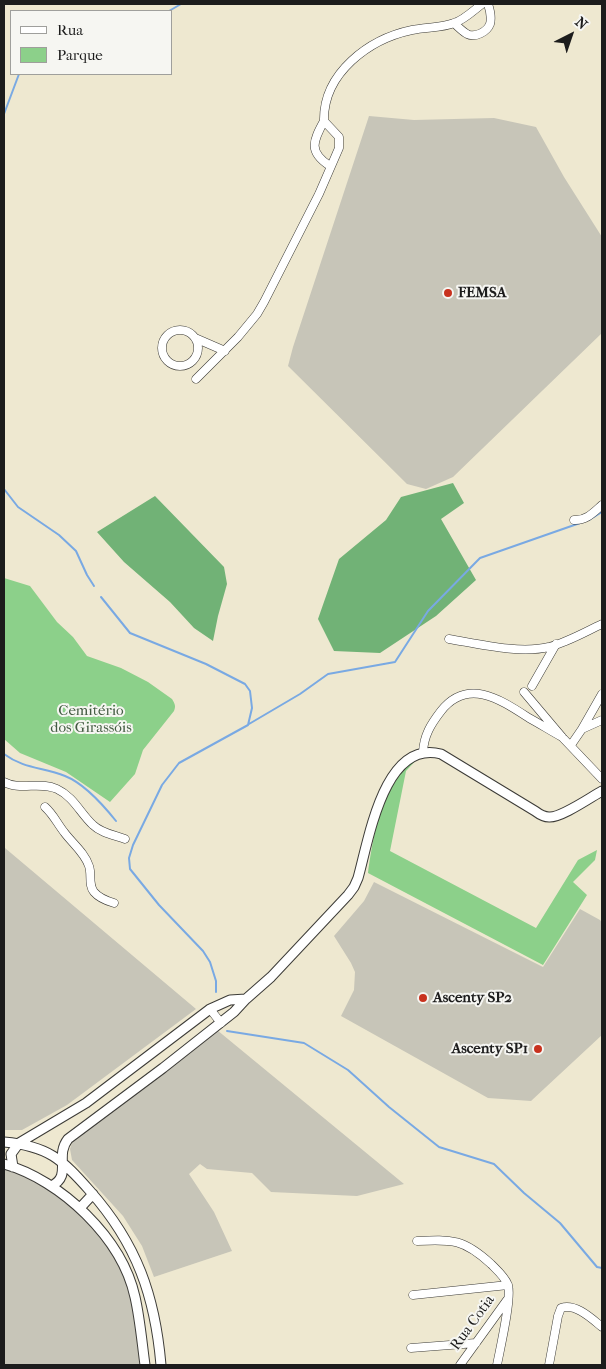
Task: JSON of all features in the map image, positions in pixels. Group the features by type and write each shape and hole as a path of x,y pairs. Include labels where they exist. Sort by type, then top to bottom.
{"street":[{"path":"330,166 322,161 316,152 314,143 315,137 324,121 326,103 332,86 340,74 361,53 390,37 411,30 454,23 482,4"},
{"path":"454,23 471,35 484,31 489,26 491,19 488,4"},
{"path":"196,379 225,351 257,314 319,194 339,148 339,137 324,121"},
{"path":"195,338 198,350 192,361 181,366 175,365 166,359 162,348 165,338 174,331 185,331 195,338 225,351"},
{"path":"574,520 580,520 589,516 602,505"},
{"path":"449,639 520,649 534,649 556,644 602,624"},
{"path":"532,686 556,644"},
{"path":"524,692 562,737 602,779"},
{"path":"423,752 424,740 428,730 444,707 462,695 474,693 486,694 498,699 562,737"},
{"path":"571,745 602,694"},
{"path":"582,729 602,720"},
{"path":"52,1186 62,1178 62,1150 64,1144 73,1134 163,1068 234,1012 272,977 341,903 354,887 375,817 391,777 408,760 423,752 432,751 442,754 549,818 602,791"},
{"path":"4,782 15,786 44,785 59,790 72,800 94,827 125,839"},
{"path":"45,807 87,861 94,892 114,903"},
{"path":"144,1365 135,1296 127,1274 106,1236 80,1208 52,1186 8,1165 11,1160 11,1154 19,1143 86,1103 210,1009 230,1000 246,999"},
{"path":"210,1009 221,1023"},
{"path":"4,1142 19,1143 39,1149 61,1161 108,1212 135,1256 145,1280 150,1298 161,1365"},
{"path":"80,1208 93,1194"},
{"path":"417,1242 452,1241 473,1248 504,1278 508,1285 508,1298 497,1365"},
{"path":"413,1295 508,1285"},
{"name":"Rua Cotia","path":"460,1365 508,1298"},
{"path":"550,1365 559,1311 565,1306 580,1311 602,1327"},
{"path":"411,1348 476,1343"}],"shaded area":[{"name":"FEMSA","path":"369,116 414,120 494,118 536,127 564,177 602,237 602,333 453,477 426,489 407,484 288,366"},
{"path":"5,848 196,1009 67,1105 22,1130 4,1130"},
{"path":"374,882 543,967 580,909 600,920 602,923 602,1035 531,1101 488,1098 341,1016 354,990 355,972 334,936 364,901"},
{"path":"217,1030 404,1184 357,1196 271,1192 252,1173 207,1169 200,1164 189,1174 214,1212 232,1251 154,1277 142,1246 123,1216 72,1160 70,1149 74,1137"},
{"path":"4,1167 40,1182 76,1207 102,1237 119,1264 129,1290 135,1320 140,1365 4,1365"}],"green space":[{"path":"453,483 464,503 441,519 476,580 436,616 380,653 334,651 318,619 339,559 386,520 401,497"},
{"path":"155,496 224,567 227,584 213,641 194,628 170,602 124,562 97,532"},
{"name":"Cemitério dos Girassóis","path":"4,578 30,586 57,622 73,637 87,656 121,668 148,682 174,702 174,711 143,750 135,774 110,802 66,772 20,753 4,739"},
{"path":"420,756 406,771 390,851 536,928 578,860 597,850 595,860 573,882 587,895 543,965 368,873 378,820 392,780 405,766"}],"waterway":[{"path":"171,10 181,4"},
{"path":"4,114 19,75"},
{"path":"4,489 18,507 59,535 76,551 94,586"},
{"path":"589,520 602,512"},
{"path":"249,724 300,694 328,674 395,662 428,611 480,558 580,523"},
{"path":"101,597 130,633 206,664 245,684 250,691 252,708 248,725 179,763 162,785 133,845 129,858 130,869 159,905 203,951 210,962 216,981 216,992"},
{"path":"4,754 19,763 72,779 93,796 116,821"},
{"path":"227,1031 304,1043 348,1070 389,1107 439,1147 494,1164 524,1193 560,1223 597,1267 602,1268"}],"place":[{"name":"FEMSA","path":"448,293"},
{"name":"Ascenty SP2","path":"423,998"},
{"name":"Ascenty SP1","path":"538,1049"}]}
